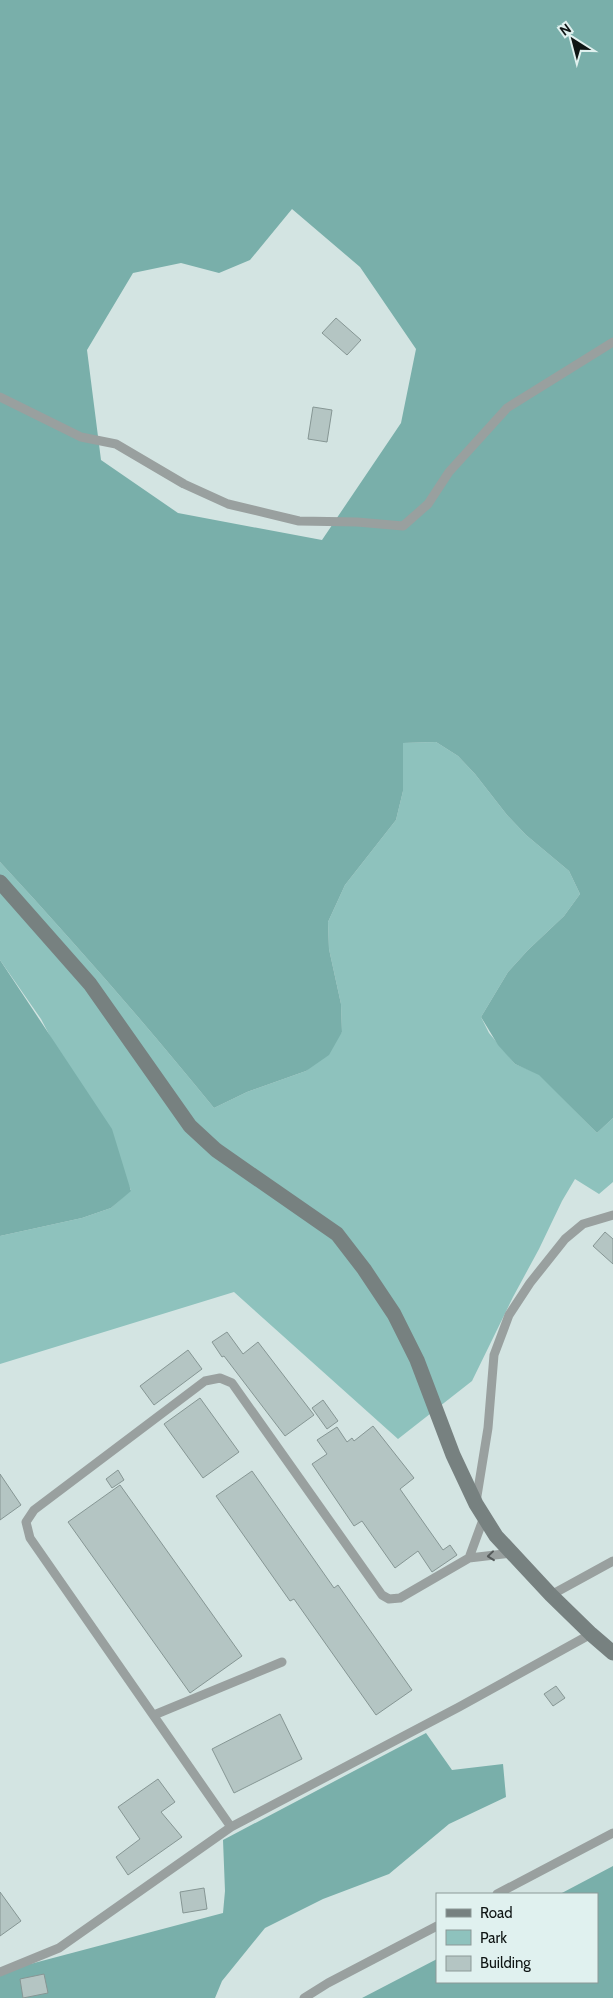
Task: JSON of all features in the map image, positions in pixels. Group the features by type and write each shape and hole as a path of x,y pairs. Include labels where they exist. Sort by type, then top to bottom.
{"main road":[{"path":"0,882 90,984 190,1126 216,1150 338,1234 364,1268 394,1314 417,1360 452,1455 476,1504 496,1536 551,1595 613,1653"}],"lane":[{"path":"0,397 81,437 116,444 184,484 228,504 299,521 357,522 403,526 428,504 449,472 507,408 613,342"},
{"path":"476,1504 488,1428 494,1355 509,1315 530,1283 565,1239 584,1224 613,1215"},
{"path":"231,1827 30,1538 26,1522 34,1510 205,1381 220,1378 232,1382 382,1596 389,1599 400,1598 468,1558 512,1553"},
{"path":"468,1558 484,1517"},
{"path":"551,1595 613,1561"},
{"path":"1,1970 60,1948 231,1827 459,1707 591,1634"},
{"path":"154,1715 282,1662"},
{"path":"499,1893 613,1833"},
{"path":"304,1998 328,1983 436,1927"}],"green space":[{"path":"436,742 458,756 526,835 569,871 580,894 564,916 508,972 481,1017 489,1033 515,1064 539,1074 597,1133 613,1118 613,1182 599,1194 575,1179 513,1297 472,1381 398,1439 234,1292 0,1364 0,1236 82,1218 111,1208 131,1190 41,1019 0,960 0,862 109,983 214,1108 247,1092 306,1071 342,1032 341,1004 329,949 328,922 345,885 396,820 403,791 403,743"}],"shaded area":[{"path":"0,0 613,0 613,1118 597,1133 539,1075 515,1064 498,1045 481,1017 508,972 564,916 580,894 569,871 526,835 458,756 436,742 403,743 403,791 396,820 345,885 328,922 329,949 341,1004 342,1032 329,1055 306,1071 247,1092 214,1108 109,983 0,862","holes":["292,209 360,267 416,349 401,423 322,540 178,513 101,460 87,350 133,273 181,263 219,273 250,260"]},
{"path":"0,960 112,1129 131,1191 111,1208 82,1218 0,1236"},
{"path":"426,1733 452,1770 503,1764 506,1797 449,1824 389,1874 323,1899 265,1928 222,1981 215,1998 0,1998 0,1972 223,1913 225,1891 223,1840"},
{"path":"613,1866 613,1998 362,1998 436,1960 436,1983 598,1983 598,1893 562,1893"}],"building":[{"path":"336,318 361,340 347,355 322,333"},
{"path":"313,407 332,410 327,442 308,439"},
{"path":"605,1232 613,1239 613,1264 593,1246"},
{"path":"227,1332 243,1354 258,1342 314,1415 285,1436 212,1342"},
{"path":"188,1350 202,1369 154,1405 140,1386"},
{"path":"200,1398 239,1452 203,1478 164,1424"},
{"path":"323,1400 338,1421 327,1429 312,1408"},
{"path":"373,1426 414,1478 400,1489 443,1550 450,1545 457,1555 432,1572 418,1551 395,1568 362,1521 354,1526 312,1464 327,1454 317,1440 337,1427 347,1442 352,1438 354,1441"},
{"path":"118,1470 124,1480 112,1488 106,1479"},
{"path":"252,1471 334,1588 338,1585 412,1690 376,1715 294,1599 290,1601 216,1496"},
{"path":"0,1474 21,1505 0,1520"},
{"path":"120,1485 242,1656 190,1693 68,1522"},
{"path":"556,1686 565,1698 553,1706 544,1694"},
{"path":"280,1714 302,1759 234,1793 212,1749"},
{"path":"158,1779 175,1802 161,1812 182,1837 128,1875 116,1857 140,1839 118,1807"},
{"path":"204,1888 207,1909 183,1913 180,1892"},
{"path":"0,1892 21,1921 0,1936"},
{"path":"44,1974 48,1993 23,1998 20,1979"}]}
